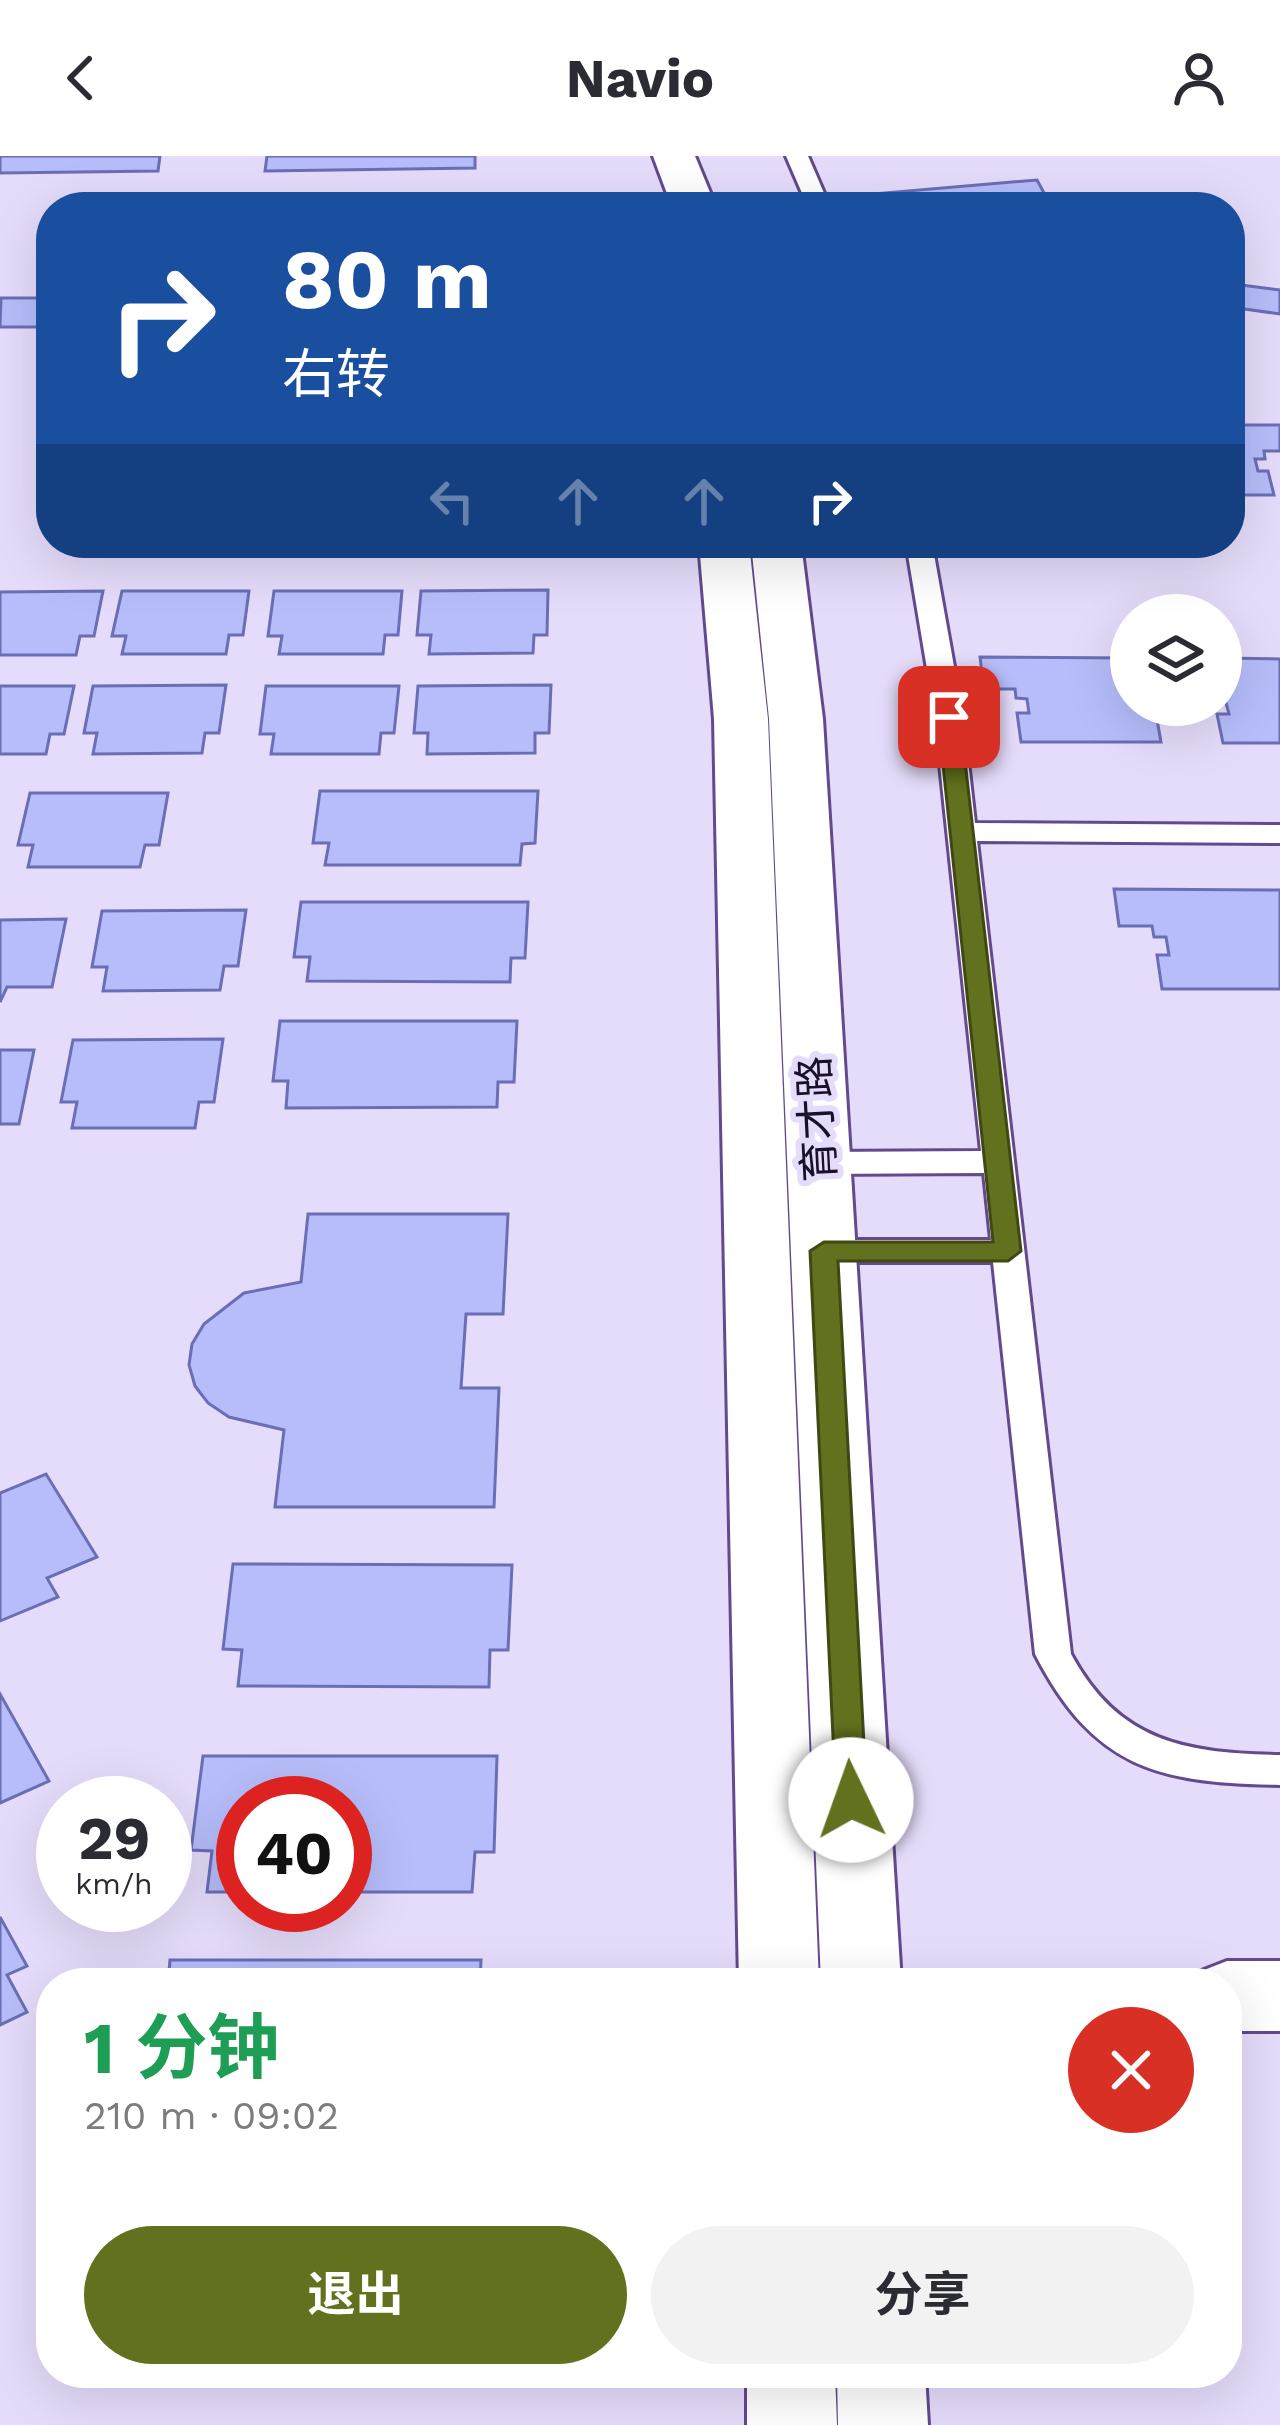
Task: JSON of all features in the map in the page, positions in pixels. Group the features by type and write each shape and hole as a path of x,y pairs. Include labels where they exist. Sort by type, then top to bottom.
{"street":[{"path":"674,156 688,192"},
{"name":"育才路","path":"725,558 741,719 779,1968"},
{"name":"育才路","path":"778,558 796,718 860,1968"},
{"path":"1242,1996 1280,1996"},
{"path":"791,2388 792,2425"},
{"path":"881,2388 883,2425"}],"lane":[{"path":"797,156 813,192"},
{"path":"922,558 949,717 1053,1654 1064,1681 1084,1708 1141,1749 1214,1770 1280,1770"},
{"path":"962,832 1280,834"},
{"path":"820,1162 998,1162"},
{"path":"824,1251 1008,1251"}],"building":[{"path":"0,156 160,156 158,171 0,173"},
{"path":"267,156 475,156 475,168 265,171"},
{"path":"1037,180 1044,192 896,192"},
{"path":"1245,286 1280,290 1280,314 1245,309"},
{"path":"1,298 36,298 36,327 0,327"},
{"path":"1245,425 1280,425 1280,451 1264,451 1265,459 1255,459 1258,471 1268,471 1274,495 1245,495"},
{"path":"548,590 547,635 534,635 533,653 429,654 431,635 417,635 421,591"},
{"path":"103,591 94,636 80,636 76,655 0,655 0,592"},
{"path":"122,591 249,591 243,635 229,635 226,654 122,654 126,636 112,636"},
{"path":"274,591 402,591 398,635 385,635 383,654 279,654 282,636 268,636"},
{"path":"980,657 1110,658 1110,726 1158,726 1161,742 1021,742 1017,713 1029,713 1027,699 1016,698 1015,689 984,689"},
{"path":"1242,658 1280,659 1280,743 1223,743 1219,726 1242,726"},
{"path":"226,685 219,733 205,733 202,753 93,754 97,733 84,733 93,686"},
{"path":"551,685 549,733 535,733 535,753 427,754 428,733 414,733 418,686"},
{"path":"0,686 74,686 64,734 50,734 46,754 0,754"},
{"path":"266,686 399,686 394,733 381,733 379,754 271,754 274,734 260,734"},
{"path":"320,791 538,791 535,843 522,844 520,865 325,865 329,843 313,843"},
{"path":"30,793 168,793 159,845 145,845 140,867 28,867 33,845 18,845"},
{"path":"1114,889 1280,890 1280,989 1162,989 1157,955 1169,955 1166,937 1154,937 1152,926 1119,926"},
{"path":"301,902 528,902 525,958 511,958 510,982 307,981 310,957 294,957"},
{"path":"246,910 238,966 224,966 220,990 103,991 107,967 92,967 102,911"},
{"path":"66,919 52,987 7,987 0,1002 0,920"},
{"path":"280,1021 517,1021 514,1082 498,1082 497,1107 286,1108 288,1081 273,1081"},
{"path":"223,1039 214,1102 199,1102 195,1128 72,1128 77,1102 61,1102 73,1040"},
{"path":"0,1050 34,1050 19,1124 0,1124"},
{"path":"308,1214 508,1214 503,1314 466,1314 461,1388 499,1388 494,1507 275,1507 284,1430 229,1417 208,1403 195,1386 189,1365 192,1344 204,1324 244,1293 301,1282"},
{"path":"46,1474 97,1557 47,1578 58,1597 0,1621 0,1493"},
{"path":"233,1564 512,1565 508,1650 490,1650 489,1687 238,1686 242,1650 223,1649"},
{"path":"0,1694 46,1776 36,1776 36,1787 0,1803"},
{"path":"203,1756 497,1756 494,1852 475,1852 472,1892 372,1892 372,1776 216,1776 216,1892 207,1892 212,1851 192,1850"},
{"path":"0,1917 27,1966 7,1975 27,2012 0,2025"},
{"path":"170,1960 481,1960 481,1968 169,1968"}],"route":[{"path":"851,1800 824,1251 1008,1251 949,717"}]}
